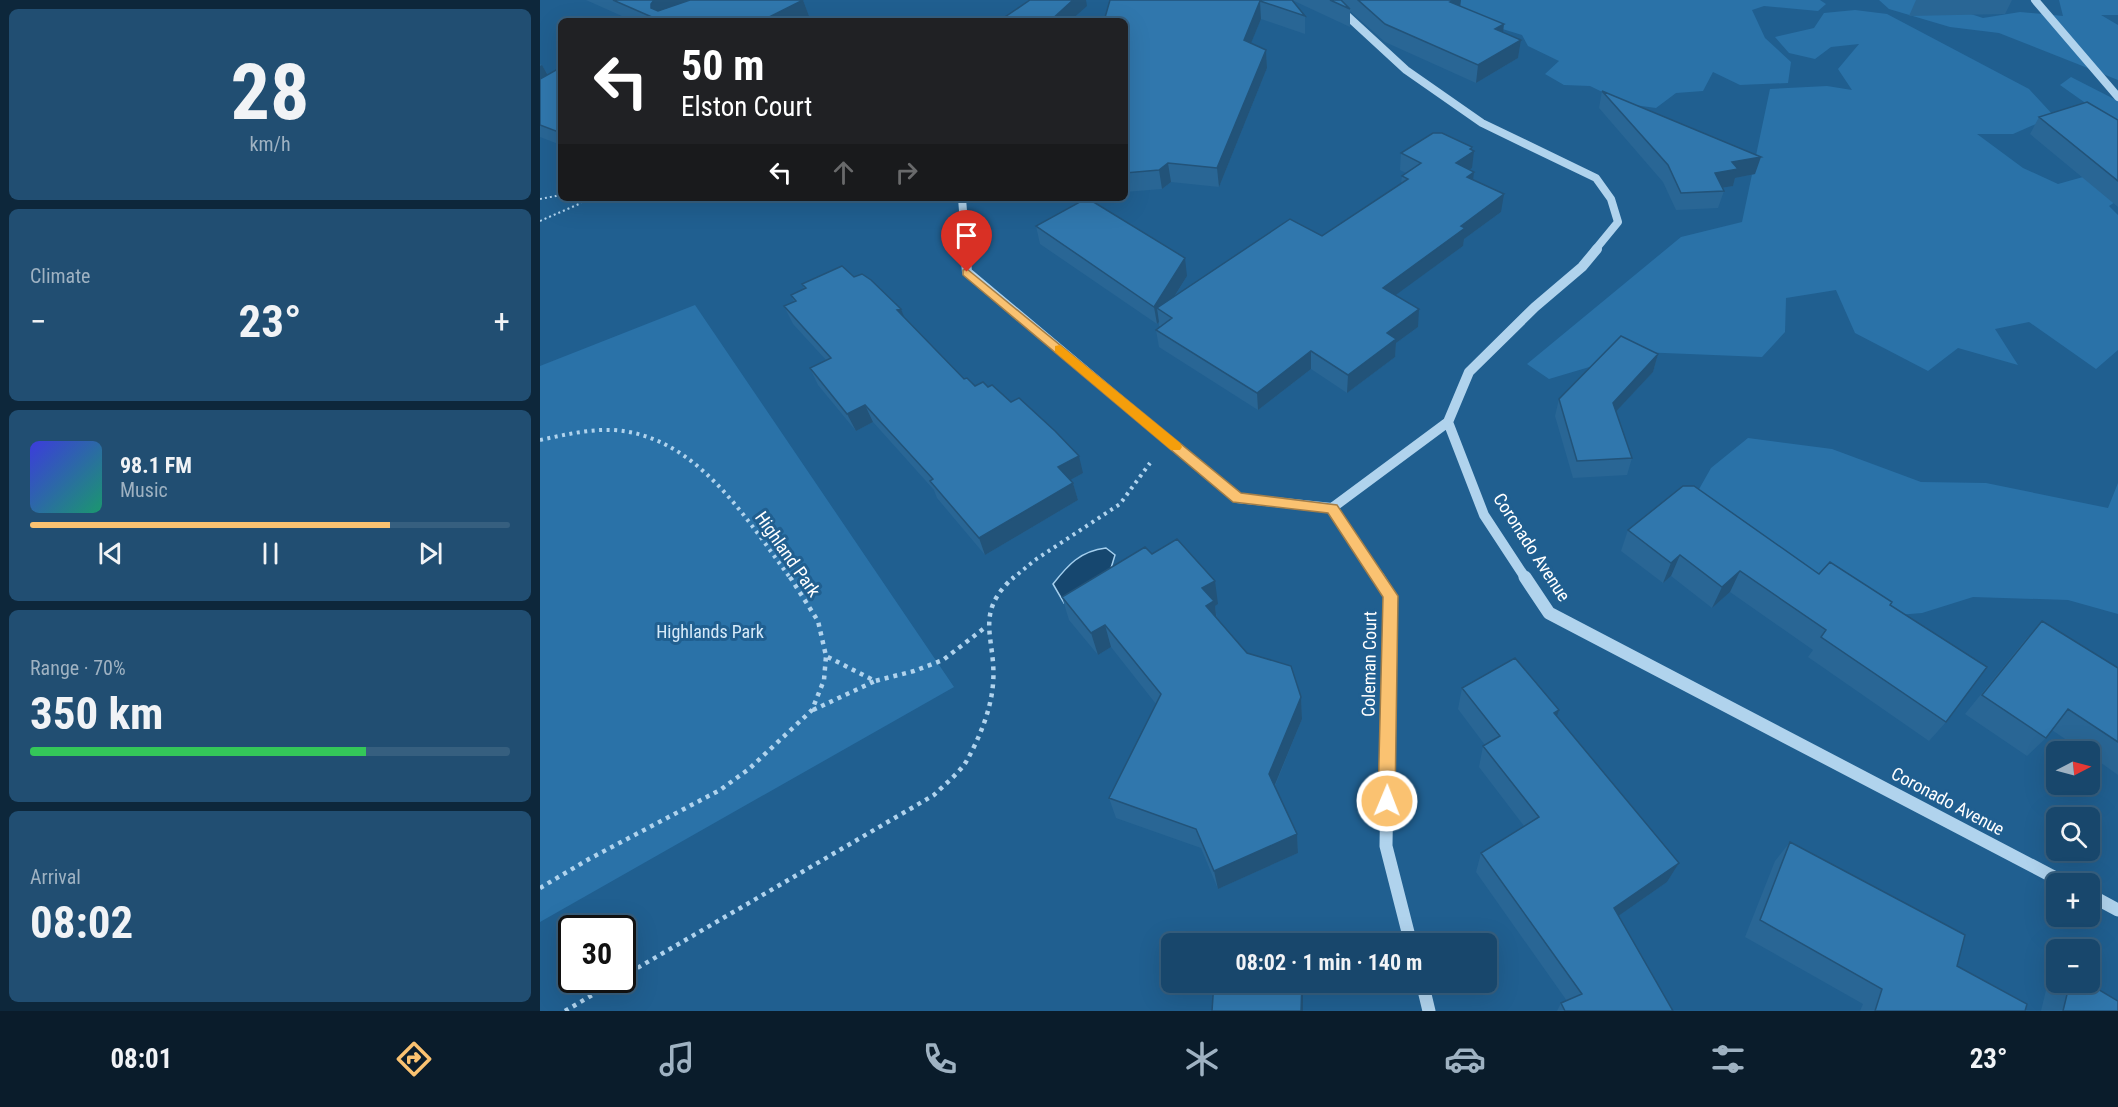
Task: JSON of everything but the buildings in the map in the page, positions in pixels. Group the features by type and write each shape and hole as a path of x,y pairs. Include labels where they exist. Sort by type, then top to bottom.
{"street":[{"path":"962,201 967,272 1237,498 1332,508 1448,422 1469,372 1581,267 1618,222 1611,199 1596,178 1482,123 1406,70 1330,0"},
{"path":"2036,0 2118,97"},
{"name":"Coronado Avenue","path":"1448,422 1484,515 1550,613 2046,873"},
{"name":"Coleman Court","path":"1332,508 1390,596 1386,846 1408,933"},
{"path":"2100,900 2118,910"},
{"path":"1425,993 1429,1011"}],"path":[{"path":"540,199 558,196"},
{"path":"540,221 583,201"},
{"name":"Highland Park","path":"540,440 577,432 635,433 664,445 704,471 741,510 802,596 821,629 826,656"},
{"path":"636,969 934,795 965,763 985,720 993,685 993,652 987,626 995,599 1011,580 1035,560 1120,504 1134,488 1167,439"},
{"path":"540,888 589,859 720,790 749,769 812,711 875,681 917,670 950,656 965,641 987,626"},
{"path":"812,711 824,680 826,656 875,681"},
{"path":"565,1011 596,993"}],"green space":[{"path":"1447,0 1820,0 1826,4 1818,11 1764,6 1752,10 1765,38 1791,62 1788,83 1740,85 1713,72 1703,91 1676,93 1656,108 1627,104 1590,86 1564,85 1545,74 1559,61 1528,46 1522,35 1473,20"},
{"path":"1879,0 1928,0 1983,18 2020,12 2063,16 2059,0 2118,0 2118,15 2101,15 2118,25 2118,80 1999,33 1950,27 1889,9"},
{"path":"1855,10 1887,14 2029,89 2054,116 2013,134 1977,134 2023,168 2058,184 2083,177 2118,200 2109,206 2118,215 2118,350 2096,369 2029,322 1995,329 2018,365 1958,348 1928,371 1855,333 1836,290 1786,298 1785,332 1762,357 1640,352 1549,379 1527,364 1681,237 1742,222 1770,89 1827,86 1852,90 1838,69 1859,44 1831,47 1815,59 1789,53 1775,37 1814,28 1824,13"},
{"path":"2071,77 2118,101 2118,126 2060,85"},
{"name":"Highlands Park","path":"695,305 954,687 540,922 540,366"},
{"path":"1748,438 1832,449 1921,482 1986,483 2108,508 2118,483 2118,614 2068,600 1973,597 1922,613 1848,619 1698,491 1711,468"}],"shaded area":[{"path":"1106,548 1115,555 1108,578 1064,603 1053,584 1075,560 1089,552"}],"slow traffic":[{"path":"1060,349 1176,447"}],"route":[{"path":"967,272 1237,498 1332,508 1390,596 1387,801"}]}
